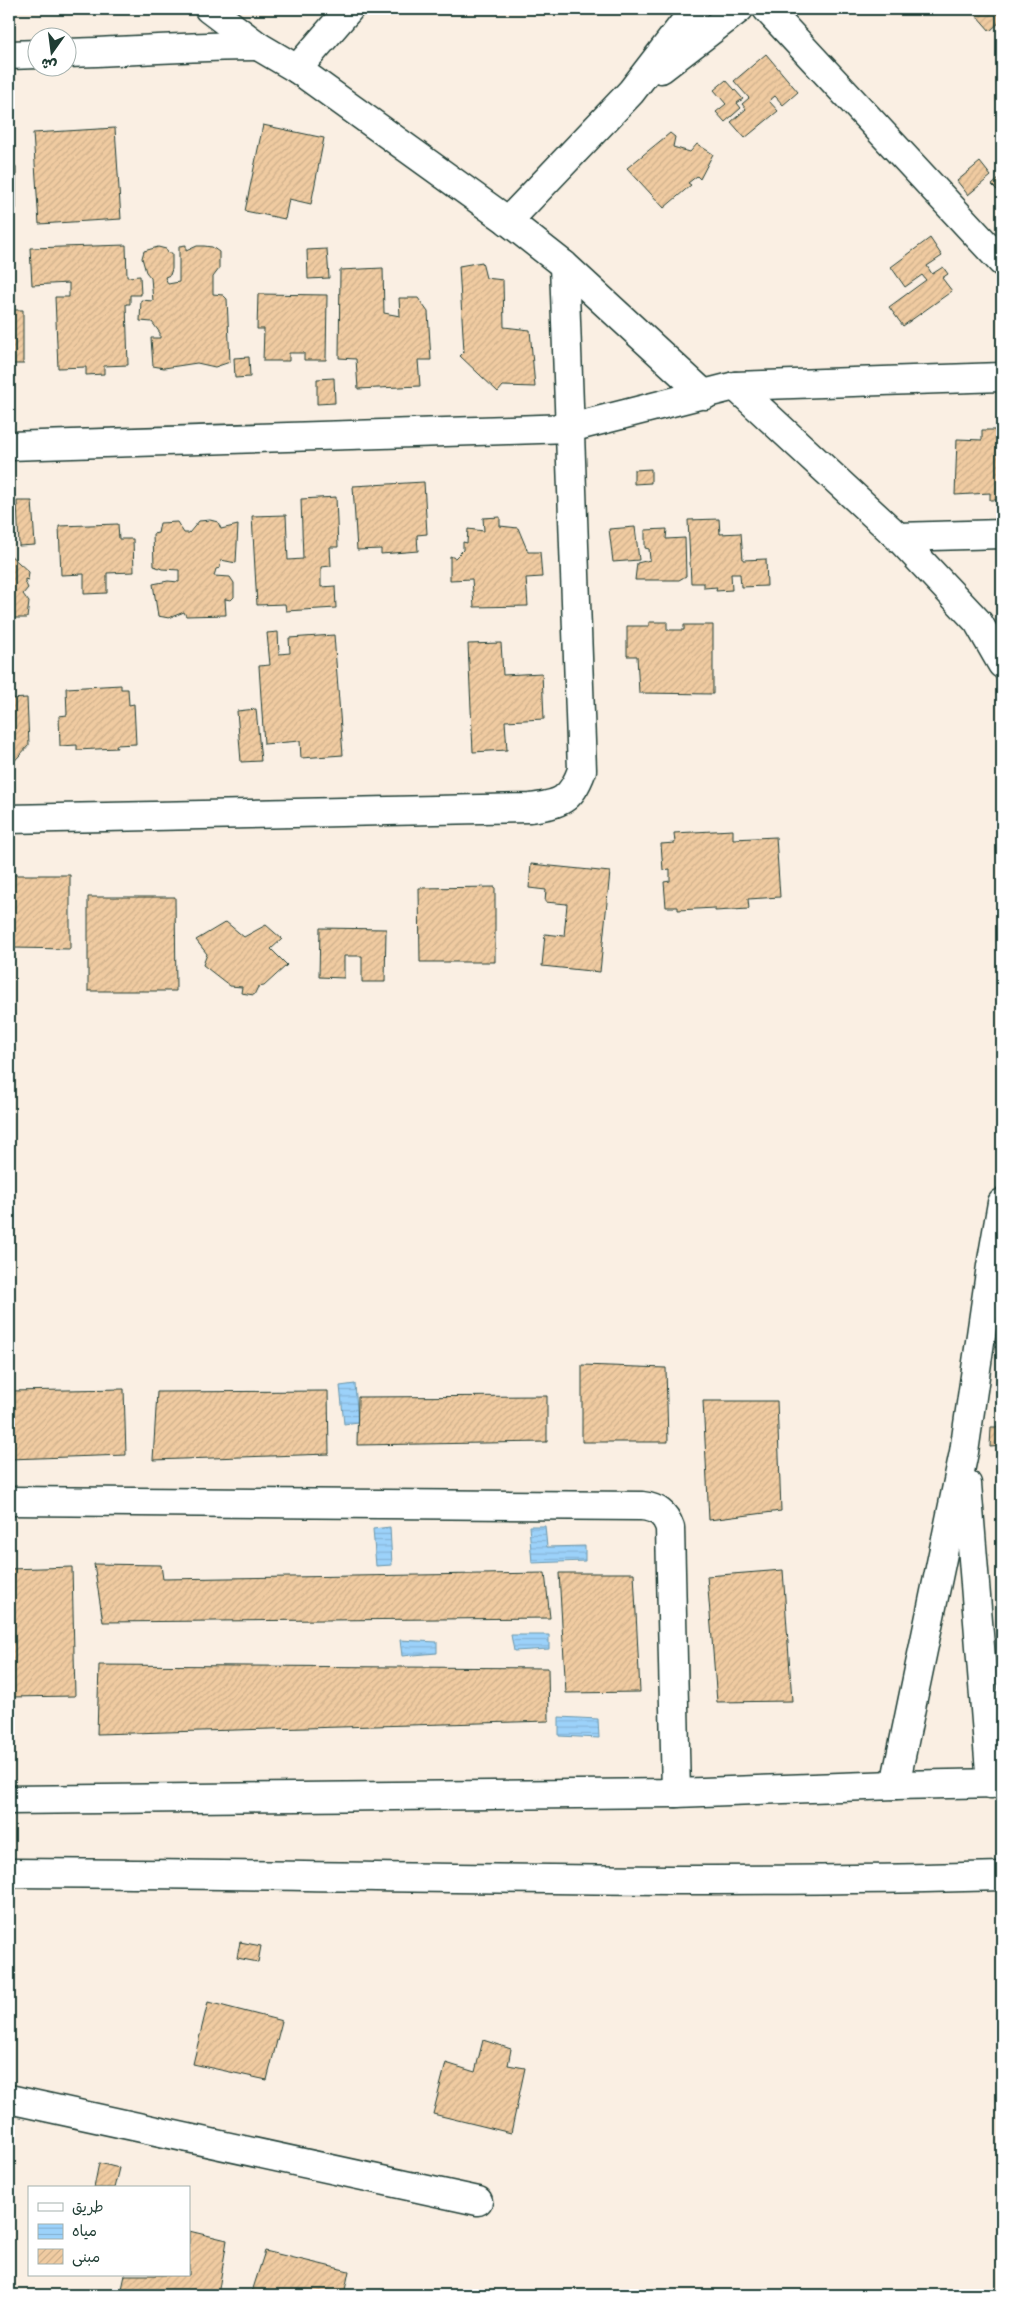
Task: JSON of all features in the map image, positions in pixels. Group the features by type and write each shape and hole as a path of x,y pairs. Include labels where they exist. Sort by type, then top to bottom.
{"street":[{"path":"209,9 258,46 297,69 508,221 564,265 705,395"},
{"path":"297,69 349,9"},
{"path":"508,221 630,92 695,9"},
{"path":"630,92 739,9"},
{"path":"767,9 1002,262"},
{"path":"78,53 175,49 199,46 258,46"},
{"path":"9,55 28,54"},
{"path":"9,819 530,808 554,805 567,798 576,787 582,770 564,265"},
{"path":"9,446 570,428 735,386 1002,377"},
{"path":"735,386 898,537 978,622 1002,664"},
{"path":"898,537 1002,534"},
{"path":"895,1785 964,1452 996,1266 1002,1203"},
{"path":"9,1800 676,1793 895,1785 997,1784 964,1452"},
{"path":"9,1501 642,1506 656,1509 667,1519 670,1528 676,1793"},
{"path":"9,1873 467,1879 850,1880 1002,1876"},
{"path":"9,2099 478,2201"}],"water":[{"path":"355,1384 358,1422 344,1424 340,1386"},
{"path":"529,1526 545,1526 547,1547 585,1546 585,1561 532,1563"},
{"path":"390,1527 392,1565 376,1566 373,1529"},
{"path":"511,1635 549,1635 549,1649 514,1651"},
{"path":"400,1640 437,1642 437,1653 402,1656"},
{"path":"559,1717 598,1719 599,1738 559,1736"}],"building":[{"path":"982,9 1002,9 1002,20 990,31 976,15"},
{"path":"766,54 798,92 783,105 775,96 769,101 778,111 745,138 731,122 746,109 742,104 749,98 734,81"},
{"path":"726,80 743,99 737,103 741,108 725,122 716,112 726,104 714,90"},
{"path":"263,125 324,138 311,204 289,199 285,219 245,211"},
{"path":"115,128 121,219 39,224 33,133"},
{"path":"9,130 10,154 16,168 16,209 10,210 9,221"},
{"path":"670,133 675,137 673,147 690,152 697,144 713,154 700,179 697,176 688,183 691,185 664,208 627,168"},
{"path":"980,162 991,176 968,195 957,181"},
{"path":"1002,176 1002,195 992,185"},
{"path":"930,238 942,256 927,266 932,274 943,267 948,274 942,278 952,291 903,326 889,307 926,280 922,275 905,287 891,267"},
{"path":"126,245 127,277 140,276 141,295 130,295 130,304 126,304 128,365 104,366 104,374 86,375 86,367 58,368 55,297 69,297 69,283 32,285 30,248"},
{"path":"186,245 186,251 197,246 204,246 212,247 219,252 219,269 213,277 213,294 223,295 227,299 230,362 215,367 197,363 164,368 153,366 151,338 160,338 160,333 152,322 140,321 141,300 153,301 151,278 146,272 142,258 144,251 158,247 166,249 168,253 172,253 172,269 170,275 165,277 168,284 179,282 179,246"},
{"path":"327,249 329,278 308,279 307,250"},
{"path":"482,262 486,278 503,280 504,327 530,330 535,387 503,386 498,392 460,356 464,352 459,266"},
{"path":"383,268 384,313 400,316 399,298 418,298 428,312 431,360 418,360 420,386 358,389 356,359 339,358 340,270"},
{"path":"258,294 327,295 326,360 304,360 304,353 289,353 289,361 263,361 264,329 257,329"},
{"path":"9,310 23,310 23,364 9,364"},
{"path":"249,357 250,377 235,378 234,358"},
{"path":"334,378 335,403 317,404 317,379"},
{"path":"982,430 1002,430 1002,500 990,500 990,493 955,495 957,439 982,440"},
{"path":"651,469 651,483 634,484 634,470"},
{"path":"424,482 427,534 417,535 418,551 381,554 381,549 357,550 353,486"},
{"path":"336,497 338,547 330,547 331,566 321,567 321,587 335,586 336,608 286,611 285,604 257,605 252,516 286,515 288,560 303,559 301,499"},
{"path":"17,501 32,501 35,545 19,546"},
{"path":"500,517 500,526 518,528 528,552 540,552 542,577 526,578 528,606 474,607 472,579 450,580 450,556 455,558 463,550 463,542 467,543 468,529 484,531 483,518"},
{"path":"719,519 720,534 741,533 743,560 766,559 767,586 741,587 740,574 731,574 732,590 716,591 717,587 704,588 704,583 691,583 688,520"},
{"path":"210,520 218,522 221,529 238,525 236,563 221,560 220,568 216,569 214,576 230,577 234,583 234,597 231,600 225,599 226,615 186,616 184,612 169,618 158,616 153,584 168,581 179,582 179,570 162,569 154,566 153,534 158,533 160,523 177,522 184,533 189,533 199,521"},
{"path":"118,524 119,539 133,539 134,572 107,573 107,593 84,594 84,574 61,575 59,526"},
{"path":"635,527 639,560 613,562 609,529"},
{"path":"667,529 666,539 685,538 686,576 679,580 635,580 637,563 650,560 649,549 645,548 645,530"},
{"path":"9,554 29,572 28,580 25,579 28,588 23,594 29,602 27,618 9,618"},
{"path":"649,622 667,622 667,630 684,630 684,625 713,625 713,694 639,693 637,656 627,656 627,626 649,626"},
{"path":"278,632 279,654 290,653 289,638 334,635 343,755 301,758 300,741 264,744 259,666 270,665 267,633"},
{"path":"501,643 503,675 542,673 544,719 505,721 507,750 473,752 468,644"},
{"path":"121,685 121,689 128,689 129,705 134,704 136,744 116,745 117,748 77,750 77,745 60,746 59,716 67,715 66,688"},
{"path":"27,698 29,745 9,767 9,699"},
{"path":"256,709 261,761 241,762 237,711"},
{"path":"733,830 733,839 776,837 780,897 748,899 749,909 715,911 715,908 678,910 678,907 666,907 664,882 670,881 670,869 663,870 661,844 675,843 674,833"},
{"path":"531,864 610,872 600,972 542,966 545,934 564,936 567,904 545,902 546,890 529,888"},
{"path":"9,875 70,875 70,949 13,948 13,940 9,940"},
{"path":"495,887 495,962 420,962 419,888"},
{"path":"88,897 175,897 176,991 88,991"},
{"path":"226,922 244,937 266,925 282,939 271,949 287,965 264,986 258,987 254,995 241,993 242,987 230,986 203,965 207,954 196,940"},
{"path":"320,928 386,929 385,982 362,982 362,956 344,956 344,978 319,977"},
{"path":"582,1365 666,1368 668,1442 582,1442"},
{"path":"124,1389 126,1455 9,1459 9,1391"},
{"path":"328,1391 329,1454 153,1460 157,1392"},
{"path":"547,1396 547,1442 357,1445 358,1397"},
{"path":"703,1401 777,1401 781,1511 709,1520"},
{"path":"991,1427 1002,1427 1002,1446 990,1447"},
{"path":"94,1564 161,1565 163,1579 545,1573 550,1618 103,1622"},
{"path":"72,1567 75,1696 9,1697 9,1569"},
{"path":"783,1570 792,1701 717,1702 707,1576"},
{"path":"559,1573 634,1573 640,1692 566,1693"},
{"path":"99,1665 548,1668 549,1721 97,1734"},
{"path":"240,1942 261,1946 258,1962 237,1958"},
{"path":"208,2002 282,2021 267,2080 193,2064"},
{"path":"483,2040 511,2049 508,2065 525,2068 511,2133 433,2114 446,2063 475,2072"},
{"path":"99,2163 119,2168 114,2186 94,2186"},
{"path":"190,2231 227,2240 218,2295 153,2295 122,2289 125,2276 190,2276"},
{"path":"265,2251 349,2271 344,2295 251,2295"}]}
